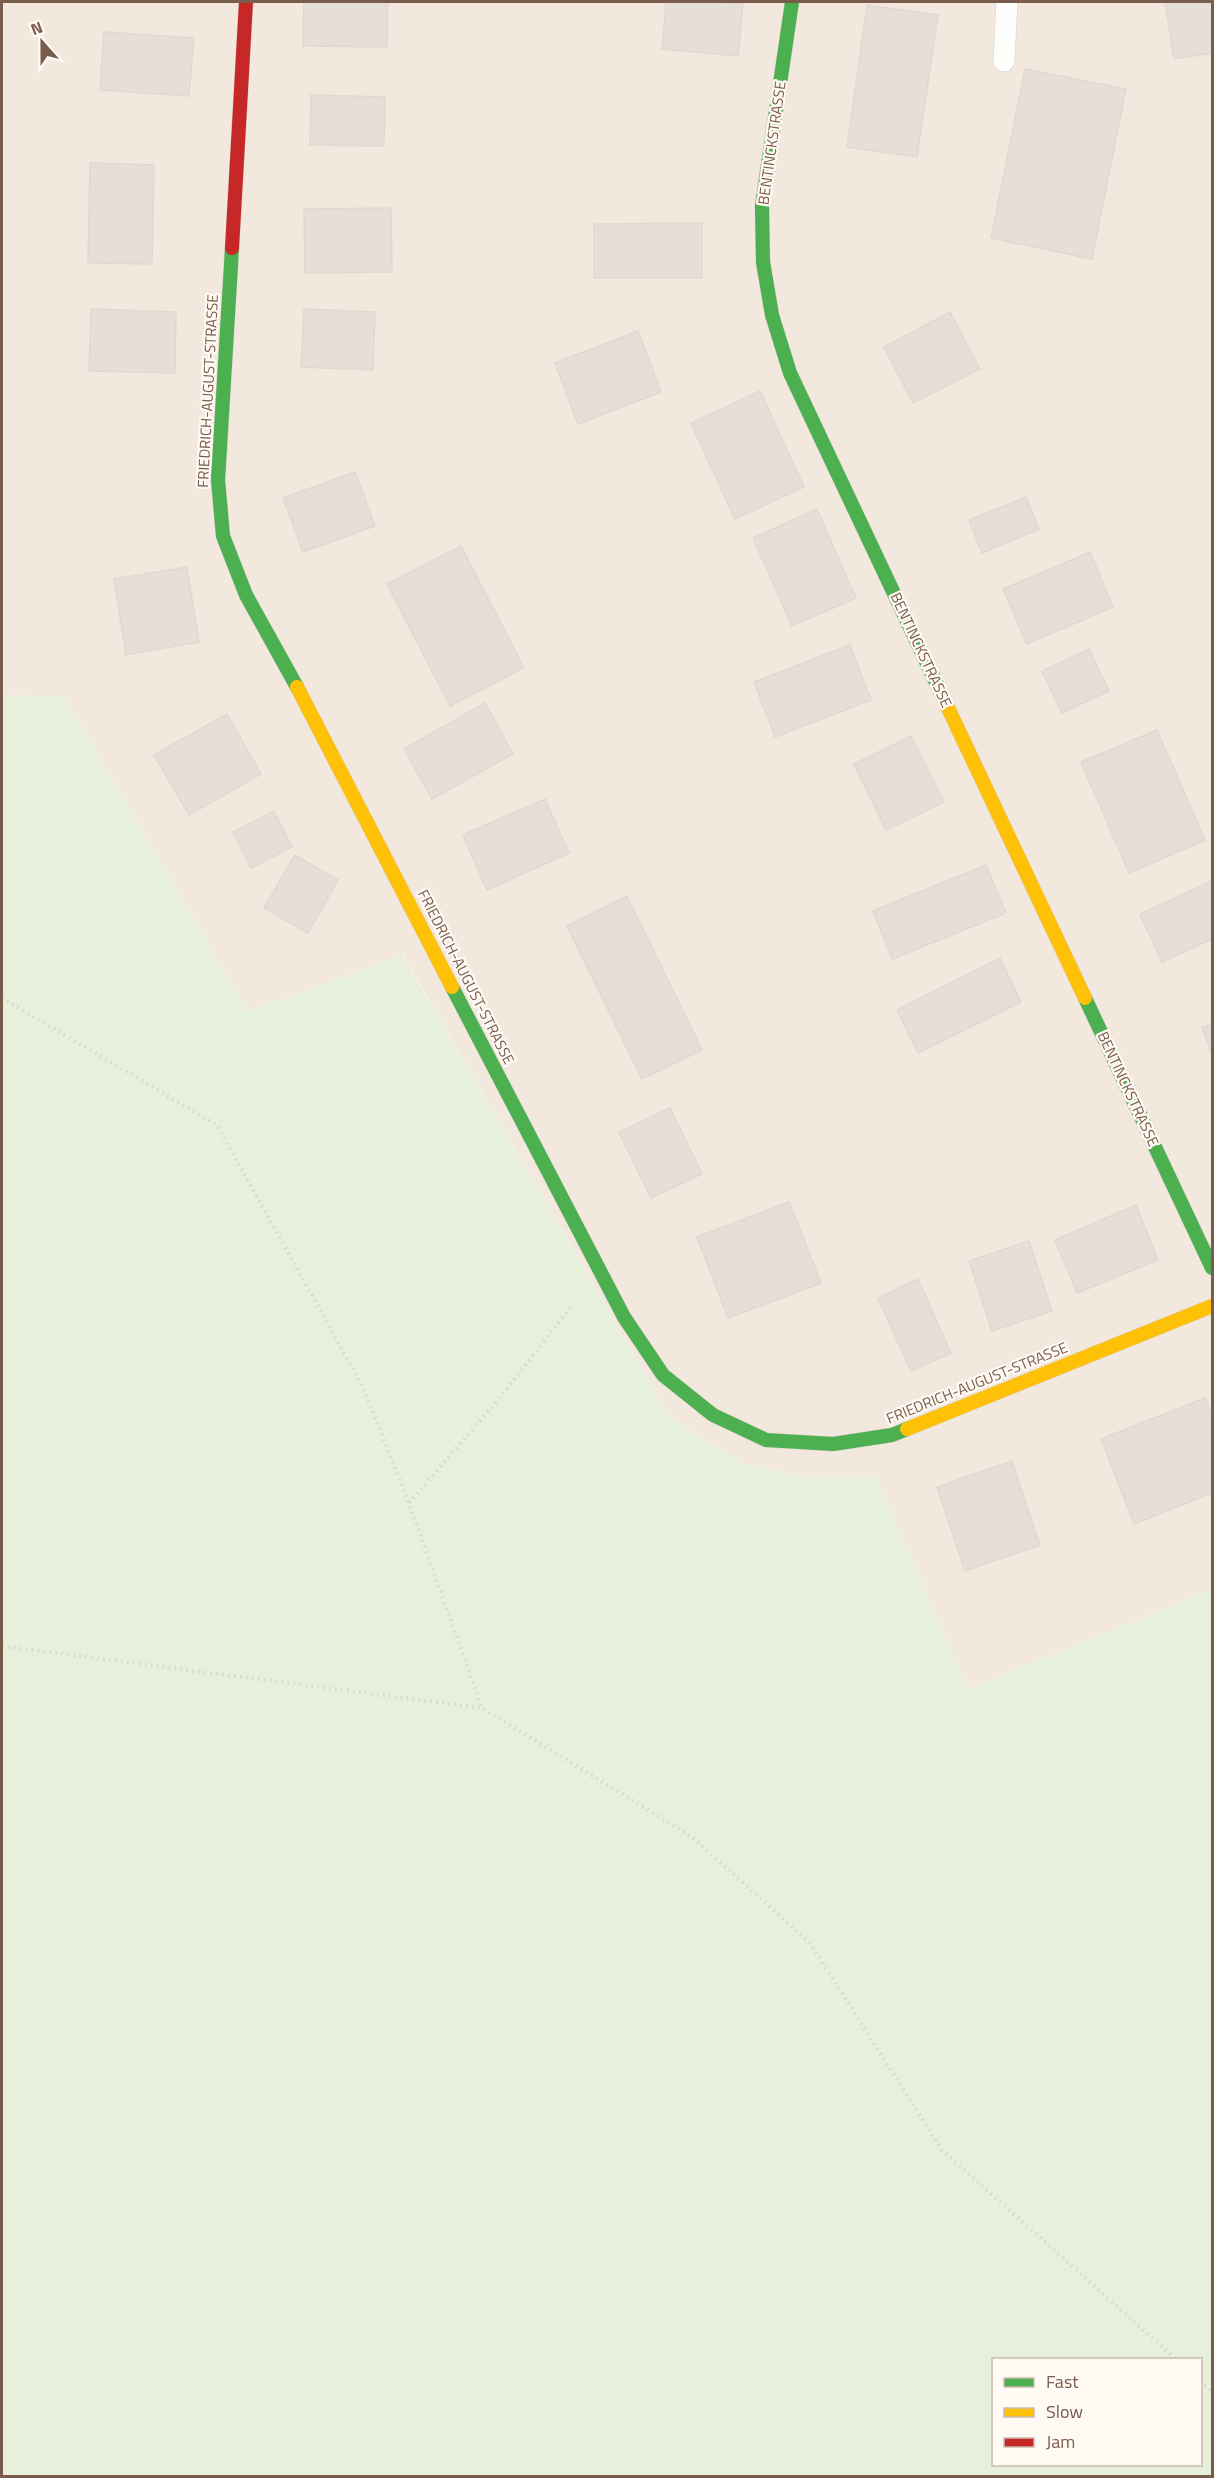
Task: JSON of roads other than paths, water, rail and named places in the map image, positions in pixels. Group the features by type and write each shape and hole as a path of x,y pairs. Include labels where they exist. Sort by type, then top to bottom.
{"street":[{"name":"FRIEDRICH-AUGUST-STRASSE","path":"246,2 218,480 223,536 246,595 279,653 599,1270 624,1317 663,1375 713,1415 766,1440 833,1444 892,1436 1212,1306"},
{"name":"BENTINCKSTRASSE","path":"792,2 762,206 764,262 770,304 790,373 1212,1268"}],"lane":[{"path":"1004,61 1007,2"}]}
